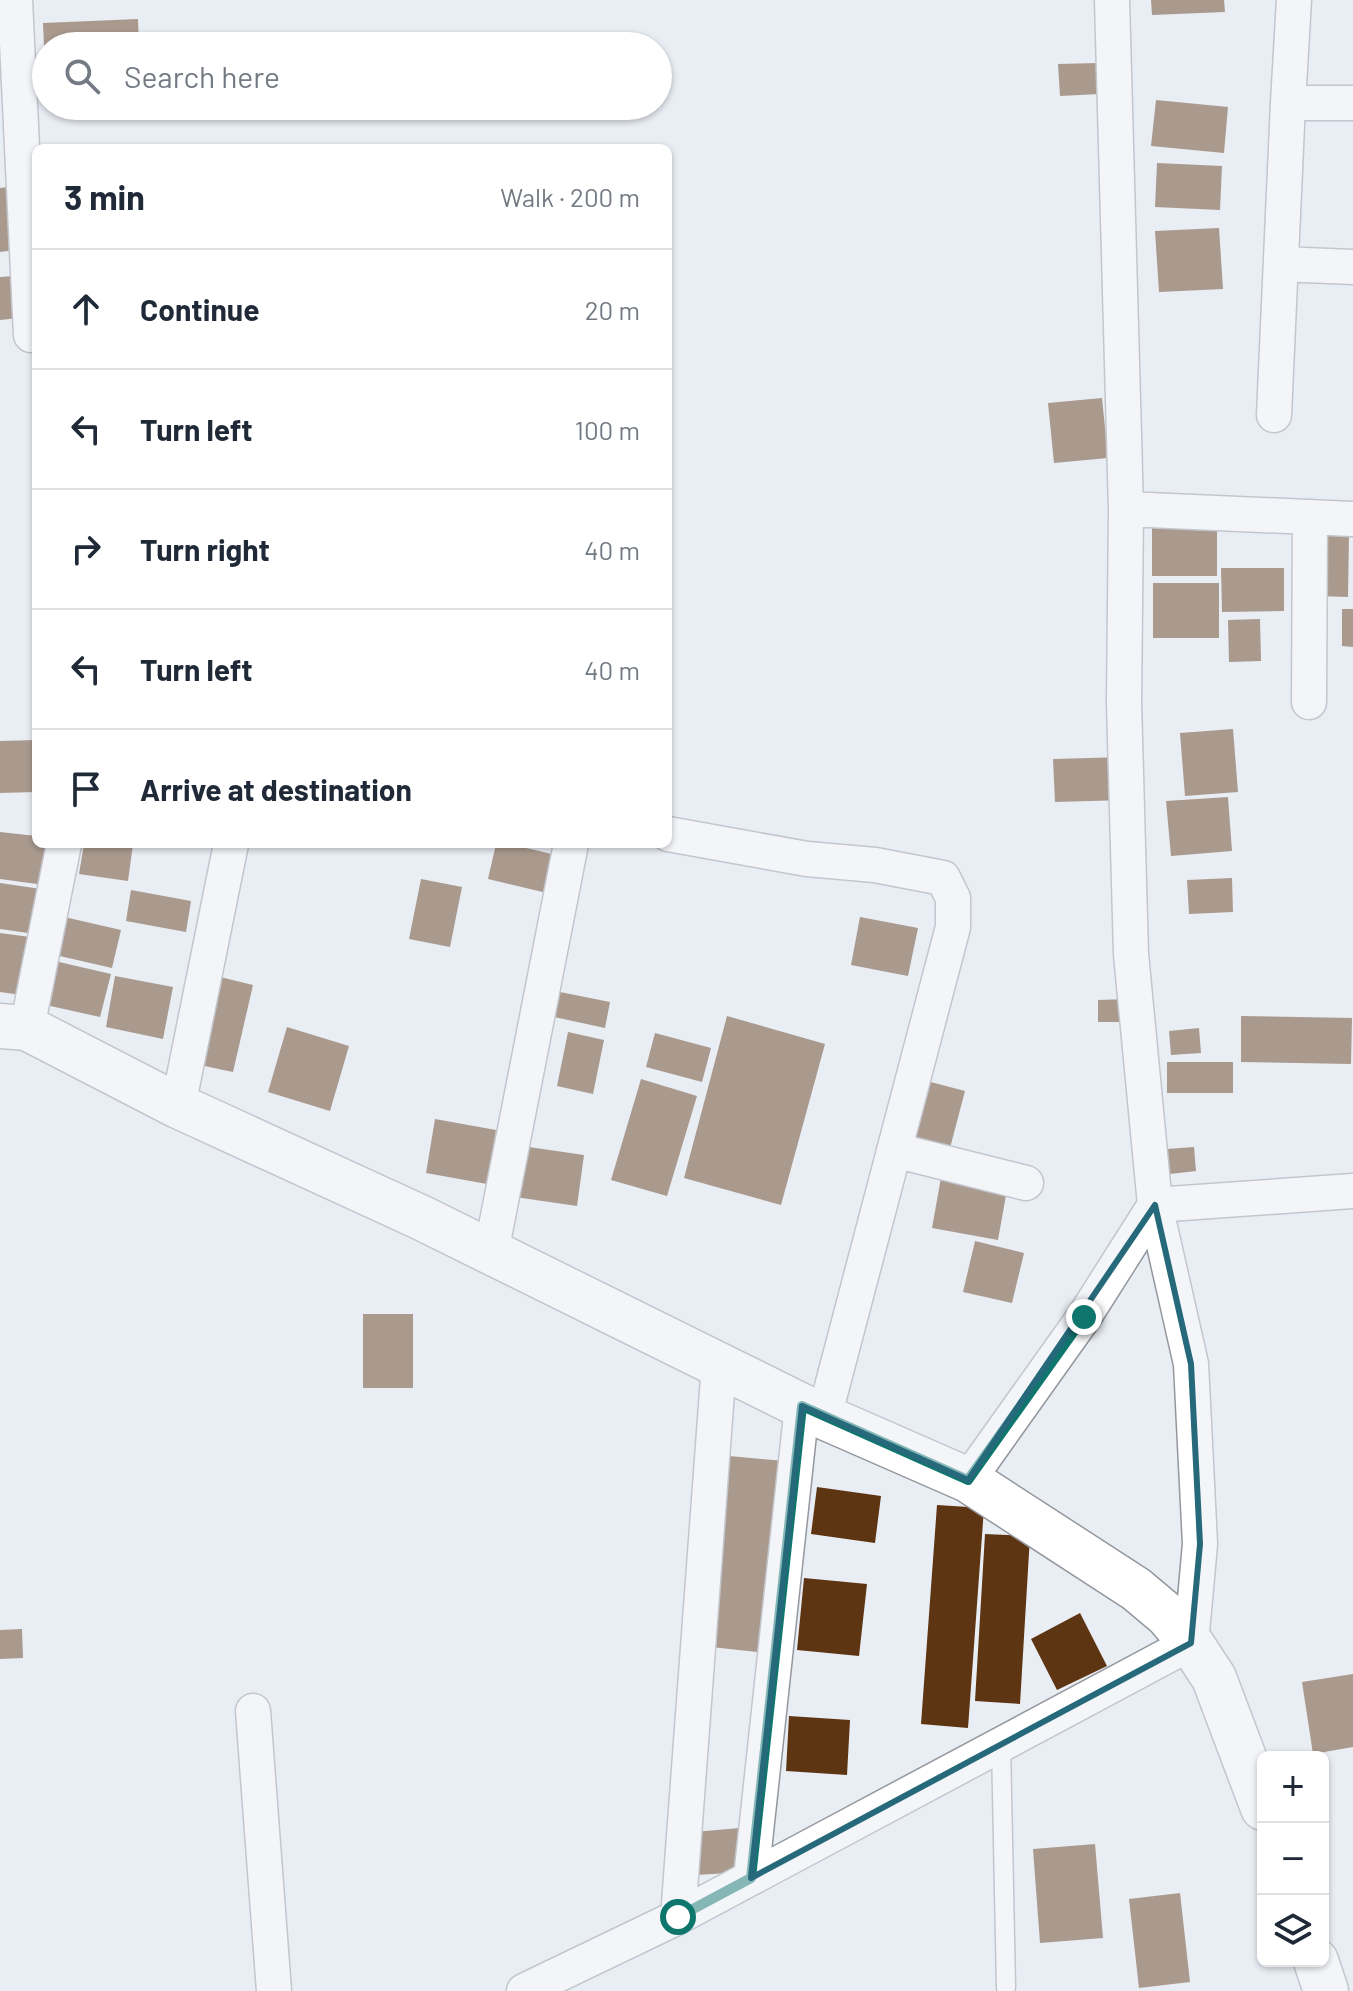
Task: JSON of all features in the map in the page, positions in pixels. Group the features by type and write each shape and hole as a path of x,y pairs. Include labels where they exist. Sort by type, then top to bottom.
{"street":[{"path":"15,0 31,335"},
{"path":"1112,0 1126,509 1124,702 1131,954 1155,1205 1191,1364 1200,1544 1191,1643"},
{"path":"1274,415 1294,0"},
{"path":"1288,103 1353,103"},
{"path":"1281,264 1353,267"},
{"path":"1126,509 1353,519"},
{"path":"1309,702 1310,517"},
{"path":"672,835 807,859 875,865 943,878 953,898 953,927 894,1150 813,1411 751,1878"},
{"path":"63,848 14,1027 422,1218 813,1411 968,1480 1136,1589 1167,1615 1191,1643 1214,1678 1257,1792"},
{"path":"178,1106 230,848"},
{"path":"491,1252 570,848"},
{"path":"894,1150 1026,1183"},
{"path":"1155,1205 1353,1191"},
{"path":"968,1480 1084,1317 1155,1205"},
{"path":"678,1917 719,1365"},
{"path":"524,1991 678,1917 1191,1643"},
{"path":"253,1711 274,1991"},
{"path":"1318,1967 1326,1991"}],"lane":[{"path":"1001,1744 1006,1987"}],"highlighted area":[{"path":"1155,1205 1191,1364 1200,1544 1191,1643 751,1878 802,1406 968,1480"}],"building":[{"path":"1151,0 1224,0 1225,12 1152,15"},
{"path":"138,19 138,32 43,32 43,23"},
{"path":"1097,63 1099,94 1060,96 1058,64"},
{"path":"1156,100 1228,107 1224,153 1151,146"},
{"path":"1157,163 1222,166 1220,210 1155,207"},
{"path":"8,187 15,250 0,252 0,188"},
{"path":"1219,228 1223,289 1159,292 1155,231"},
{"path":"15,276 19,318 0,320 0,277"},
{"path":"1102,398 1108,458 1054,463 1048,403"},
{"path":"1152,521 1217,521 1217,576 1152,576"},
{"path":"1318,535 1349,535 1348,597 1317,596"},
{"path":"1221,568 1284,568 1284,611 1222,612"},
{"path":"1153,583 1219,583 1219,638 1153,638"},
{"path":"1342,609 1353,609 1353,647 1342,646"},
{"path":"1260,619 1261,661 1229,662 1228,620"},
{"path":"1233,729 1238,792 1185,796 1180,733"},
{"path":"32,740 32,792 0,793 0,741"},
{"path":"1125,757 1127,800 1055,802 1053,759"},
{"path":"1228,797 1232,851 1171,856 1166,801"},
{"path":"0,832 32,836 32,848 57,848 52,886 0,879"},
{"path":"83,848 132,848 128,881 79,874"},
{"path":"495,848 526,848 556,855 547,893 488,879"},
{"path":"1232,878 1233,912 1189,914 1187,880"},
{"path":"421,879 462,887 450,947 409,939"},
{"path":"0,883 48,890 42,935 0,929"},
{"path":"131,890 191,901 186,932 126,921"},
{"path":"60,916 121,930 112,968 51,954"},
{"path":"860,917 918,928 908,976 851,965"},
{"path":"0,933 38,938 29,996 0,992"},
{"path":"46,959 111,974 100,1017 37,1003"},
{"path":"115,976 173,987 163,1039 106,1027"},
{"path":"216,976 253,985 233,1072 195,1064"},
{"path":"550,990 610,1002 605,1028 545,1015"},
{"path":"1128,999 1128,1022 1098,1022 1098,1000"},
{"path":"727,1016 825,1044 781,1205 684,1178"},
{"path":"1241,1016 1352,1018 1351,1064 1241,1062"},
{"path":"287,1027 349,1046 330,1111 268,1092"},
{"path":"1199,1028 1201,1053 1171,1055 1169,1031"},
{"path":"568,1032 604,1040 593,1094 557,1086"},
{"path":"655,1033 711,1048 702,1082 646,1067"},
{"path":"1167,1062 1233,1062 1233,1093 1167,1093"},
{"path":"641,1079 697,1096 667,1196 611,1180"},
{"path":"923,1080 965,1091 950,1148 908,1137"},
{"path":"435,1119 496,1130 487,1184 426,1173"},
{"path":"522,1146 584,1155 577,1206 515,1197"},
{"path":"1194,1147 1196,1171 1170,1174 1167,1149"},
{"path":"942,1172 1008,1184 998,1240 932,1228"},
{"path":"975,1241 1024,1253 1012,1303 963,1292"},
{"path":"363,1314 413,1314 413,1388 363,1388"},
{"path":"729,1456 785,1461 767,1653 711,1647"},
{"path":"817,1487 881,1496 875,1543 811,1534"},
{"path":"937,1505 984,1508 968,1728 921,1724"},
{"path":"985,1534 1030,1536 1020,1704 975,1701"},
{"path":"804,1578 867,1584 859,1656 797,1650"},
{"path":"1080,1613 1107,1666 1057,1690 1031,1639"},
{"path":"22,1629 23,1658 0,1659 0,1630"},
{"path":"1353,1674 1353,1747 1313,1751 1302,1682"},
{"path":"789,1716 850,1720 847,1775 786,1771"},
{"path":"740,1828 743,1872 697,1875 694,1832"},
{"path":"1095,1844 1103,1938 1040,1943 1033,1849"},
{"path":"1180,1893 1190,1982 1139,1988 1129,1899"}],"route":[{"path":"678,1917 751,1878 802,1406 968,1480 1084,1317"}]}
